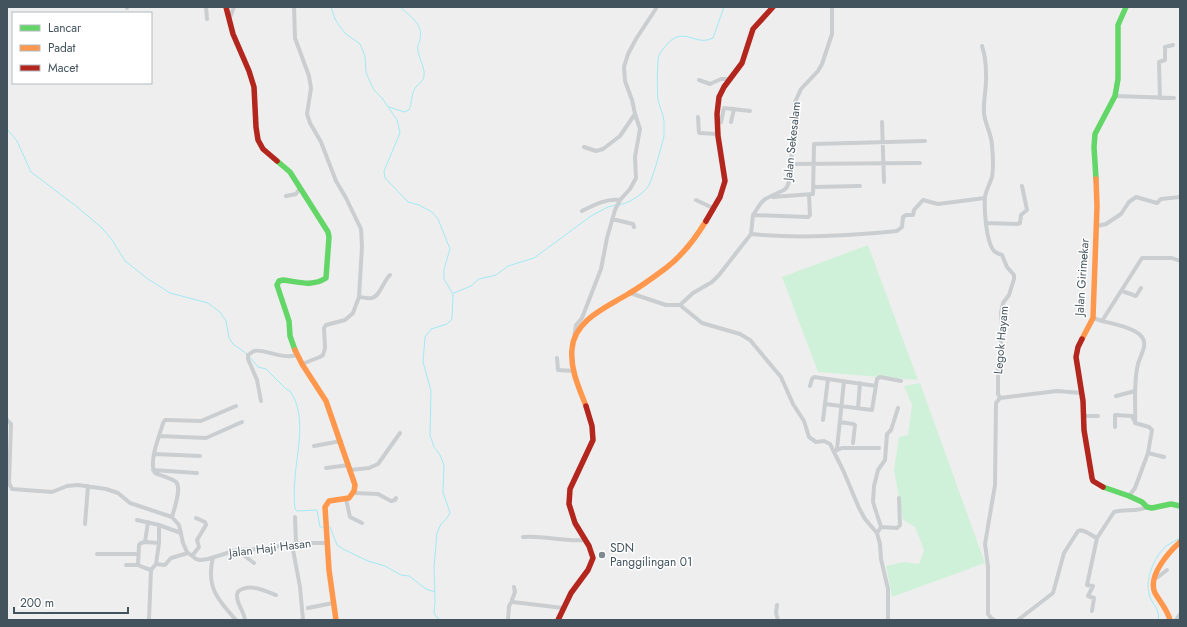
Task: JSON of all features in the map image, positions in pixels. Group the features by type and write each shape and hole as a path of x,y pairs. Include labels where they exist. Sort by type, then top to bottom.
{"street":[{"path":"206,7 207,19"},
{"path":"226,7 232,32 255,92 256,132 260,146 283,164 290,172 328,232 329,237 326,278 314,284 283,280 279,281 277,285 280,299 287,316 290,336 296,355 326,401 350,467 355,485 354,493"},
{"path":"229,20 234,7"},
{"path":"294,7 295,38 311,88 307,114 310,123 322,142 336,181 361,229 362,246 359,297 356,307 345,320 326,325 324,328 325,348 323,355 302,364"},
{"path":"558,620 574,588 593,560 588,544 573,519 568,506 570,489 593,440 594,434 574,370 572,352 573,342 576,326 582,318 601,269 607,238 615,210 620,200 630,189 636,178 635,157 640,129 624,76 624,67 628,54 636,39 657,7"},
{"path":"573,342 580,327 585,321 674,262 694,241 724,186 725,177 720,157 718,134 718,101 720,93 731,79 745,56 753,29 773,7"},
{"name":"Jalan Sekesalam","path":"753,215 761,203 787,187 790,179 795,102 801,89 818,71 822,64 832,34 832,7"},
{"name":"Jalan Girimekar","path":"1126,7 1118,25 1118,78 1115,96 1095,134 1096,226 1093,318 1077,352 1082,393 1084,430 1090,473 1093,481 1098,485 1142,502 1147,507"},
{"path":"1160,98 1159,62 1165,60 1165,47 1173,45"},
{"name":"Legok Hayam","path":"982,46 986,75 984,114 992,140 993,162 992,177 985,198 988,238 995,252 1004,257 1007,267 1014,275 1009,295 1003,303 1001,313 1002,330 998,370 998,394 1000,398 996,403 995,485 985,544 988,567 988,614 994,620"},
{"path":"699,80 710,84 721,79 731,79"},
{"path":"1115,96 1174,98"},
{"path":"718,123 721,122 724,108 750,112"},
{"path":"731,122 734,109"},
{"path":"584,147 596,151 603,149 620,136 635,114"},
{"path":"698,118 699,133 718,134"},
{"path":"882,122 884,182"},
{"path":"770,197 813,194 814,144 925,141"},
{"path":"790,164 920,163"},
{"path":"813,187 860,186"},
{"path":"986,223 1020,223 1020,215 1027,210 1022,186"},
{"path":"286,196 296,194 300,188"},
{"path":"630,292 666,306 680,305 693,293 712,282 719,275 750,234 753,215 808,217 810,215 809,195"},
{"path":"1096,226 1106,224 1121,214 1129,202 1136,197 1141,197 1157,203 1161,198 1180,197"},
{"path":"750,234 809,237 859,235 897,231 902,227 903,217 906,215 913,215 914,210 923,200 938,204 985,198"},
{"path":"582,211 609,200 620,200"},
{"path":"696,200 713,208"},
{"path":"612,219 633,224 634,228"},
{"path":"1102,321 1142,258 1172,258 1180,261"},
{"path":"359,297 374,297 380,291 384,280 390,275"},
{"path":"1122,291 1136,296 1141,288"},
{"path":"680,305 702,323 740,334 750,340 781,377 793,404 804,421 809,437 816,442 828,442 835,451 859,508 865,519 877,533 888,589 888,620"},
{"path":"1093,318 1119,325 1141,336 1144,341 1144,347 1137,371 1135,391 1135,424"},
{"path":"261,402 257,380 248,359 248,355 259,350 274,355 296,355"},
{"path":"557,358 558,369 574,370"},
{"path":"810,386 814,377 876,386"},
{"path":"825,404 872,410 877,379 880,377 901,381"},
{"path":"823,420 828,379"},
{"path":"835,451 840,422 844,381"},
{"path":"858,408 860,383"},
{"path":"1000,398 1057,391 1082,393"},
{"path":"1116,396 1135,391"},
{"path":"172,516 178,485 174,481 155,473 152,467 154,454 165,420 201,421 236,406"},
{"path":"877,533 881,527 874,502 874,486 878,470 885,460 887,434 891,430 898,408"},
{"path":"1115,427 1116,415 1132,416 1135,424"},
{"path":"1084,416 1098,416"},
{"path":"7,420 11,424 8,463 9,485 14,490 52,492 72,485 106,489 118,493 130,503 172,516 177,521 184,547 192,556 199,547 197,540 206,525 205,522 196,518"},
{"path":"159,436 206,438 242,422"},
{"path":"840,422 853,424 855,426 853,443"},
{"path":"1129,496 1135,488 1148,453 1152,430 1150,427 1135,424"},
{"path":"326,468 369,468 378,464 400,433"},
{"path":"314,446 341,442"},
{"path":"835,451 842,448 879,448"},
{"path":"1148,453 1164,457"},
{"path":"154,454 200,456"},
{"path":"153,470 197,472"},
{"path":"85,524 88,486"},
{"path":"336,620 329,570 326,503 333,500 346,499 354,493 378,494 391,501 395,500 396,498"},
{"path":"881,527 897,528 900,525 899,498"},
{"path":"346,499 350,517 362,523"},
{"path":"1092,611 1094,598 1088,596 1093,586 1087,585 1097,538 1114,512 1121,510 1135,511 1147,507 1152,508 1171,504 1180,506"},
{"path":"295,517 294,543 303,620"},
{"path":"137,520 159,525 181,533"},
{"path":"145,542 148,522"},
{"path":"150,619 152,570 156,564 159,543 159,525"},
{"path":"1018,620 1053,593 1064,554 1078,531 1081,529 1084,530 1097,538"},
{"path":"523,537 534,536 563,540 585,540"},
{"path":"138,565 139,545 145,542 159,543"},
{"path":"1170,620 1154,589 1154,578 1170,550 1180,542"},
{"name":"Jalan Haji Hasan","path":"192,556 200,560 236,550 260,549 294,543 328,543"},
{"path":"236,550 254,563"},
{"path":"156,564 165,565 171,558 188,553"},
{"path":"97,554 138,554"},
{"path":"213,557 210,573 216,596 236,620"},
{"path":"126,565 138,565 152,570"},
{"path":"1154,578 1158,577 1167,570"},
{"path":"508,620 509,606 515,592 514,587"},
{"path":"245,620 243,611 236,596 237,592 244,589 255,588 276,595"},
{"path":"512,601 563,608"},
{"path":"308,608 333,604"},
{"path":"777,606 776,613 778,620"},
{"path":"1176,620 1180,614"}],"green space":[{"path":"868,245 918,380 818,372 782,277"},
{"path":"920,383 985,563 892,597 886,566 904,562 919,564 924,550 915,527 903,520 894,470 899,437 908,435 912,405 904,386"}],"waterway":[{"path":"331,7 335,19 340,27 346,34 360,44 365,56 366,72 370,82 374,90 382,98 397,120 400,133 384,171 385,178 408,202 419,205 432,212 438,219 450,249 444,269 444,279 453,294 452,319 447,324 431,329 425,337 423,362 431,391 430,435 434,447 440,455 444,465 443,492 450,513 441,524 437,533 434,567 434,613 438,619 442,620"},
{"path":"389,107 404,112 409,110 414,89 424,77 418,49 421,34 420,29 415,21 400,7"},
{"path":"619,205 634,199 649,185 664,136 664,121 658,100 659,55 668,43 674,38 680,36 701,40 713,38 724,7"},
{"path":"7,129 17,141 31,172 102,228 112,240 125,261 148,279 170,293 208,303 220,312 226,321 229,338 233,344 247,354"},
{"path":"454,293 471,286 479,279 496,275 508,266 534,258 591,216 608,207 616,205"},
{"path":"249,356 258,367 266,369 286,389 290,391 295,401 300,422 294,494 295,509 297,511 317,510 320,527 324,527"},
{"path":"330,527 337,545 343,549 368,561 385,566 401,575 409,576 426,589 435,592"},
{"path":"1158,620 1158,611 1151,600 1148,591 1149,578 1156,558 1164,548 1180,538"}],"traffic: fast":[{"path":"1096,179 1094,147 1095,134 1115,96 1118,79 1118,25 1126,7"},
{"path":"277,161 290,172 328,232 329,237 326,278 321,281 310,283 283,280 279,281 277,285 289,321 290,336 295,350"},
{"path":"1103,487 1129,496 1142,502 1147,507 1152,508 1171,504 1180,506"}],"traffic: slow":[{"path":"1082,339 1093,318 1097,206 1096,179"},
{"path":"586,406 572,364 574,339 579,330 585,322 602,309 643,285 678,258 698,234 706,221"},
{"path":"295,350 302,364 326,401 355,485 354,491 349,498 329,501 325,507 329,570 336,620"},
{"path":"1170,620 1155,593 1153,586 1156,572 1160,565 1180,542"}],"traffic: jam":[{"path":"226,7 233,34 249,71 254,87 258,140 263,149 277,161"},
{"path":"706,221 720,197 725,181 718,136 717,114 719,97 724,87 742,63 753,29 773,7"},
{"path":"1082,339 1078,347 1076,357 1083,401 1084,430 1092,478 1093,481 1103,487"},
{"path":"558,620 571,593 588,570 593,558 589,546 575,523 569,504 570,489 593,440 592,426 586,406"}],"place":[{"name":"SDN Panggilingan 01","path":"602,555"}]}
